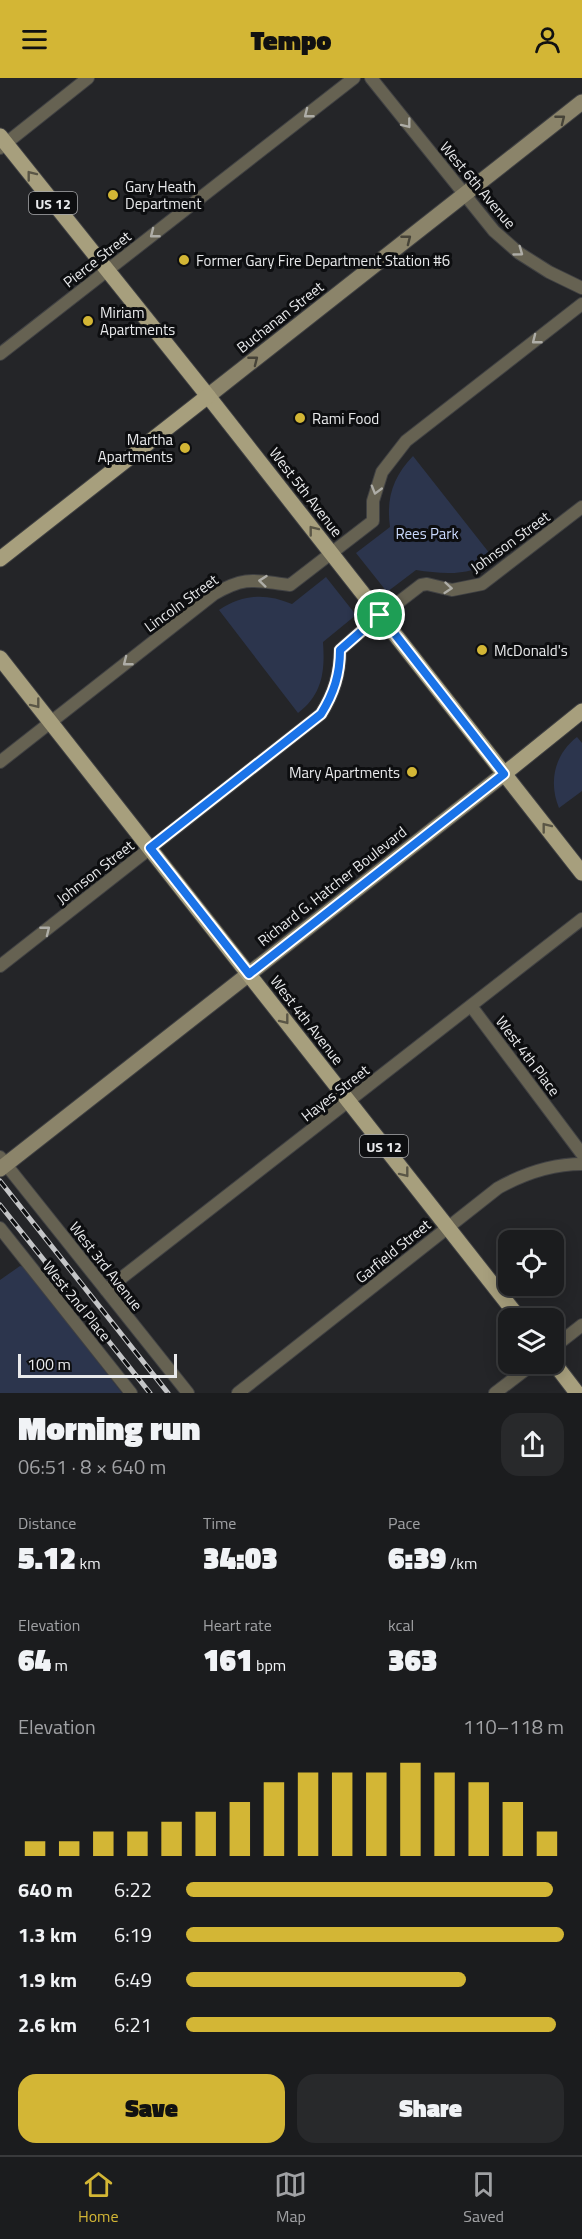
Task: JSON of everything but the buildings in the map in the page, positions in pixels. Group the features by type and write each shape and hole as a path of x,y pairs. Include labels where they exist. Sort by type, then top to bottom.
{"main road":[{"name":"West 5th Avenue","path":"2,142 208,396 582,873"},
{"name":"Buchanan Street","path":"0,559 208,396"},
{"name":"West 4th Avenue","path":"0,658 511,1308"},
{"name":"Richard G. Hatcher Boulevard","path":"504,774 579,714"},
{"path":"562,1374 577,1393"}],"street":[{"path":"2,142 88,78"},
{"name":"Pierce Street","path":"0,354 354,78"},
{"name":"West 6th Avenue","path":"371,78 494,231 519,253 549,272 582,288"},
{"name":"Buchanan Street","path":"208,396 582,102"},
{"name":"Lincoln Street","path":"0,762 214,594 230,585 247,580 290,585 373,521 373,501 382,472 406,441 582,304"},
{"name":"Johnson Street","path":"0,966 321,714 336,684 340,650 380,615 421,585 427,584 452,590 482,584 582,507"},
{"name":"Richard G. Hatcher Boulevard","path":"2,1163 249,974 504,774"},
{"name":"Hayes Street","path":"106,1290 582,919"},
{"name":"West 4th Place","path":"471,1006 582,1154"},
{"name":"West 3rd Avenue","path":"2,1163 188,1393"},
{"name":"Garfield Street","path":"238,1393 493,1191 526,1174 544,1168 582,1164"},
{"name":"West 2nd Place","path":"0,1228 131,1393"},
{"path":"564,1339 582,1325"},
{"path":"495,1393 520,1374"}],"green space":[{"name":"Rees Park","path":"413,456 494,559 476,569 456,573 416,570 387,592 356,553 390,527 389,507 392,488 400,472"},
{"path":"326,577 356,615 323,642 321,681 313,698 298,713 219,610 237,601 255,597 273,598 292,604"},
{"path":"577,737 582,743 582,791 559,808 554,788 556,769 563,751"},
{"path":"20,1266 24,1267 122,1393 0,1393 0,1280"}],"railway":[{"path":"0,1181 168,1393"},
{"path":"0,1205 150,1393"}],"place":[{"name":"Gary Heath Department","path":"113,195"},
{"name":"Former Gary Fire Department Station #6","path":"184,260"},
{"name":"Miriam Apartments","path":"88,321"},
{"name":"Rami Food","path":"300,418"},
{"name":"Martha Apartments","path":"185,448"},
{"name":"McDonald's","path":"482,650"},
{"name":"Mary Apartments","path":"412,772"}],"route":[{"path":"380,615 504,774 249,974 150,848 321,714 330,700 339,675 340,650 380,615"}]}
